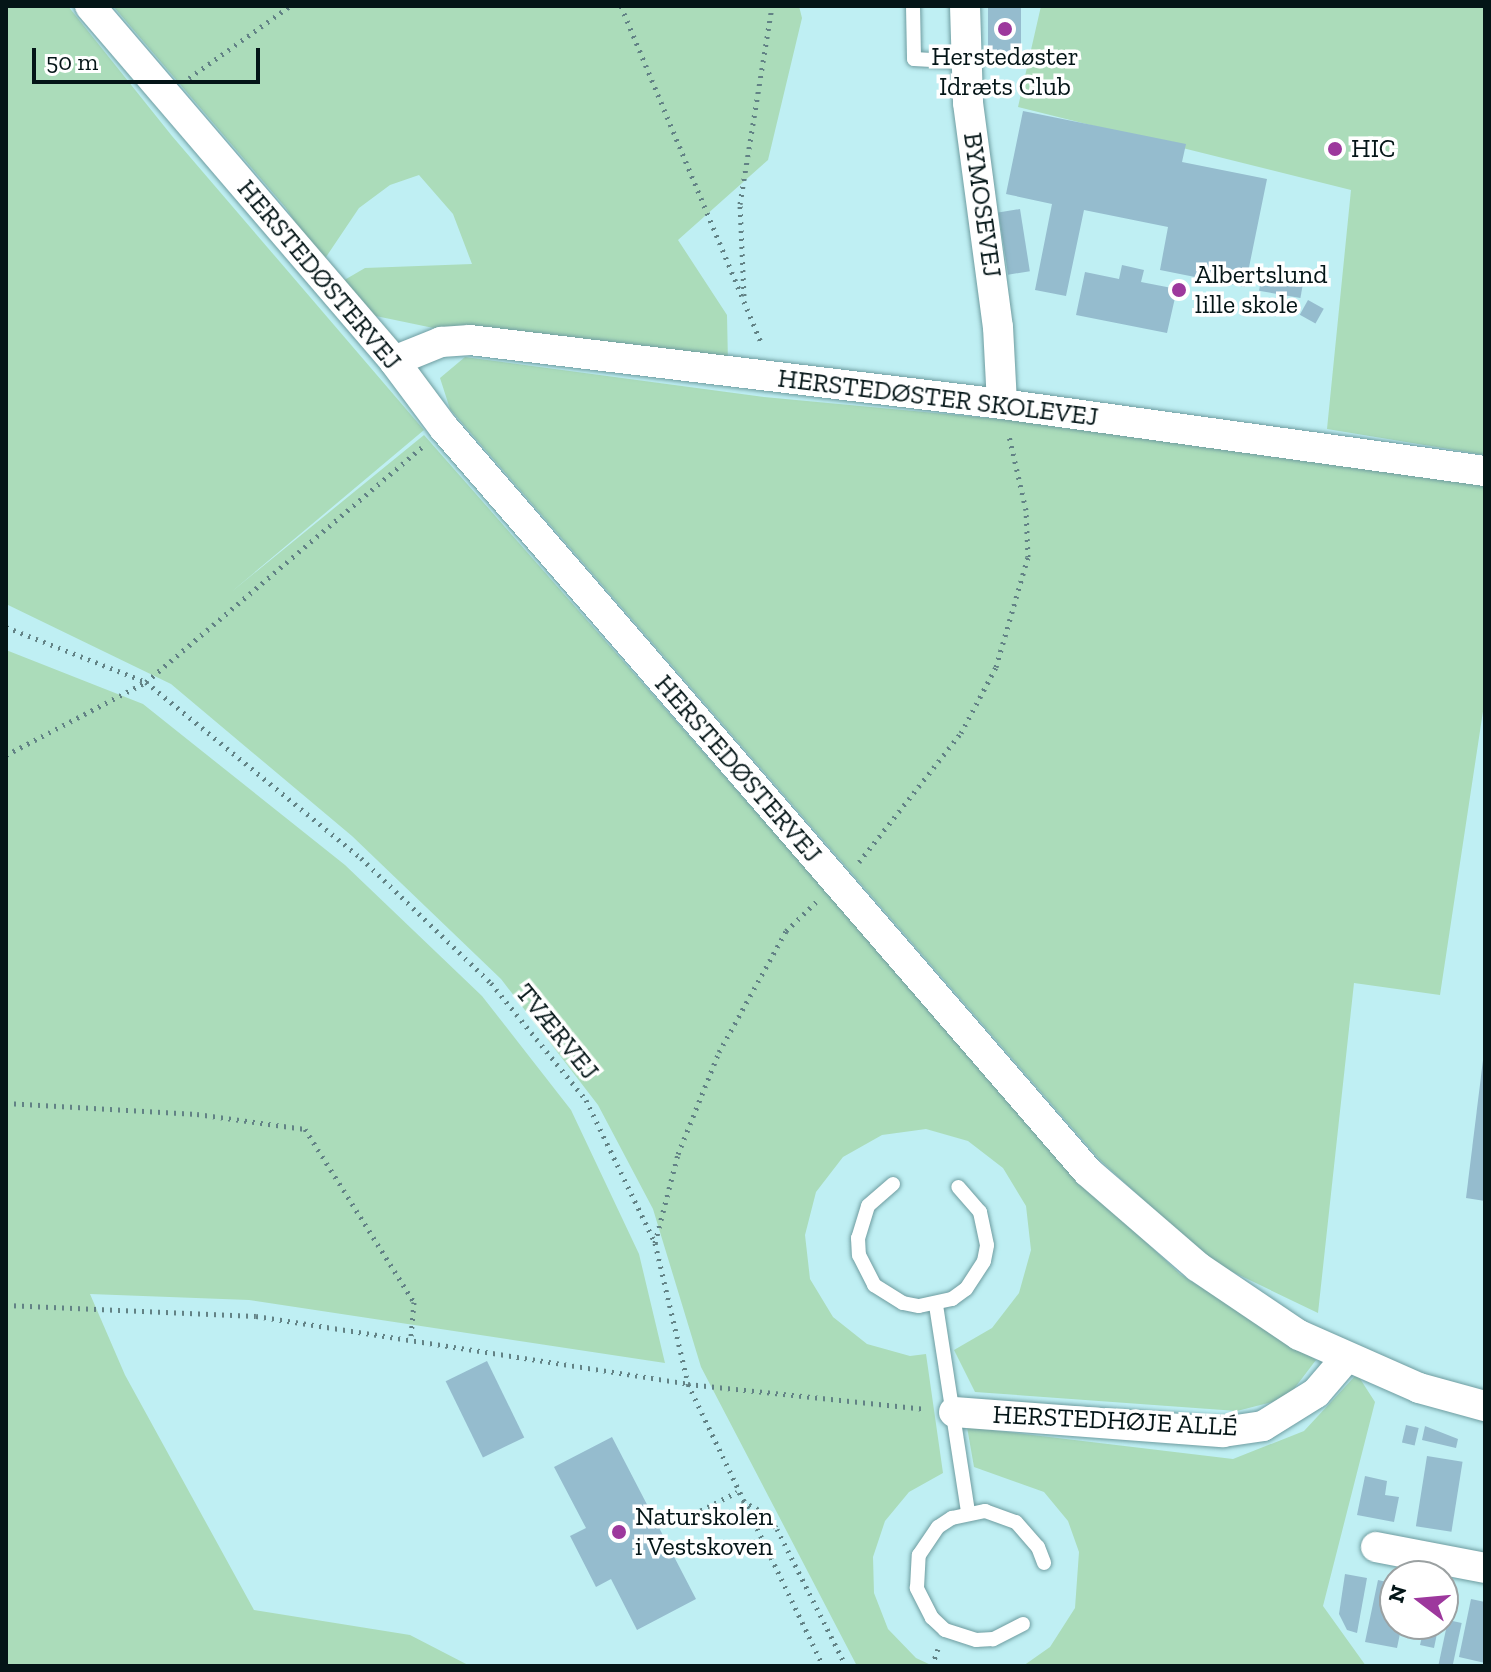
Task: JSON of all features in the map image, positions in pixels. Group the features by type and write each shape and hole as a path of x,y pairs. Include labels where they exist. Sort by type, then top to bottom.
{"street":[{"name":"HERSTEDØSTERVEJ","path":"90,6 394,361 444,428 1088,1172 1198,1267 1299,1335 1346,1358 1485,1406"},
{"name":"BYMOSEVEJ","path":"965,6 967,62 998,327 1002,404"},
{"name":"HERSTEDØSTER SKOLEVEJ","path":"394,361 441,342 470,340 1002,404 1485,471"},
{"name":"HERSTEDHØJE ALLÉ","path":"954,1412 1223,1432 1263,1426 1316,1393 1346,1358"},
{"path":"1376,1547 1485,1568"}],"lane":[{"path":"913,6 914,59 967,62"},
{"path":"893,1184 868,1206 858,1238 859,1255 874,1285 887,1295 903,1303 936,1305 966,1289 984,1261 986,1236 980,1212 958,1187"},
{"name":"HERSTEDHØJE ALLÉ","path":"936,1305 968,1512"},
{"path":"1023,1624 993,1639 960,1637 932,1618 923,1604 916,1572 919,1555 938,1527 968,1512 985,1511 1016,1522 1038,1547 1044,1563"}],"path":[{"path":"165,94 290,6"},
{"path":"621,6 776,379"},
{"path":"744,301 740,204 772,6"},
{"path":"655,1243 678,1154 719,1052 786,931 874,849 961,733 996,667 1028,557 1026,510 1002,404"},
{"path":"6,755 146,682 444,428"},
{"name":"TVÆRVEJ","path":"6,627 146,682 361,858 491,983 586,1100 655,1243 688,1384 737,1492 823,1666"},
{"path":"6,1103 197,1114 305,1129 414,1302 411,1340"},
{"path":"6,1305 256,1316 688,1384 954,1412"},
{"path":"672,1525 737,1492"},
{"path":"741,1500 765,1513 777,1529 846,1666"}],"green space":[{"path":"6,6 68,6 172,136 424,430 230,593 424,435 1081,1181 1180,1274 1316,1360 1287,1398 1237,1411 975,1392 954,1350 992,1328 1019,1293 1031,1250 1026,1206 1003,1168 968,1141 926,1129 882,1135 843,1157 816,1192 805,1235 810,1279 833,1317 867,1344 910,1356 926,1354 943,1473 909,1492 885,1521 873,1557 874,1593 888,1629 916,1658 933,1666 857,1666 701,1367 653,1209 598,1105 501,979 352,836 171,684 6,604"},
{"path":"113,6 799,6 802,18 768,160 678,240 727,315 728,363 467,335 371,315 341,282 365,268 472,264 453,214 419,175 390,185 359,208 322,263 286,208"},
{"name":"HIC","path":"1041,6 1485,6 1485,455 1327,429 1351,190 1018,107"},
{"path":"465,357 764,397 1022,421 1485,486 1485,698 1440,995 1354,983 1318,1313 1210,1261 1100,1160 450,409 440,378"},
{"path":"6,650 143,704 345,865 482,996 571,1110 639,1254 665,1363 249,1300 90,1294 125,1375 254,1610 410,1635 470,1666 6,1666"},
{"path":"1357,1374 1375,1402 1323,1606 1366,1666 1023,1666 1050,1647 1075,1608 1079,1552 1068,1521 1044,1492 974,1467 967,1427 1233,1459 1304,1431"}],"building":[{"name":"Herstedøster Idræts Club","path":"988,6 1021,6 1021,53 988,53"},
{"path":"1023,111 1186,144 1182,162 1267,179 1245,287 1160,270 1168,227 1084,210 1066,296 1035,290 1052,204 1006,194"},
{"path":"1020,209 1030,271 1008,275 998,212"},
{"path":"1122,265 1144,270 1141,282 1177,289 1167,333 1076,315 1085,272 1119,279"},
{"path":"1262,274 1303,281 1300,298 1259,291"},
{"path":"1308,300 1324,309 1316,324 1300,315"},
{"path":"1485,1061 1485,1201 1466,1198"},
{"path":"487,1361 524,1437 483,1458 446,1381"},
{"path":"1406,1425 1419,1428 1415,1445 1402,1443"},
{"path":"1425,1426 1458,1439 1456,1448 1422,1440"},
{"name":"Naturskolen i Vestskoven","path":"612,1437 696,1599 637,1630 611,1579 596,1587 570,1536 586,1528 554,1467"},
{"path":"1427,1456 1463,1462 1451,1532 1416,1526"},
{"path":"1365,1476 1387,1481 1385,1495 1399,1497 1394,1522 1357,1515"},
{"path":"1345,1574 1367,1578 1357,1633 1347,1630 1339,1614"},
{"path":"1378,1580 1379,1640 1399,1640 1397,1648 1365,1642"},
{"path":"1471,1599 1485,1602 1485,1663 1459,1657"},
{"path":"1421,1640 1436,1640 1434,1648 1420,1645"},
{"path":"1444,1640 1458,1640 1453,1666 1438,1666"}],"place":[{"name":"Herstedøster Idræts Club","path":"1005,29"},
{"name":"HIC","path":"1335,149"},
{"name":"Albertslund lille skole","path":"1179,290"},
{"name":"Naturskolen i Vestskoven","path":"619,1532"}]}
